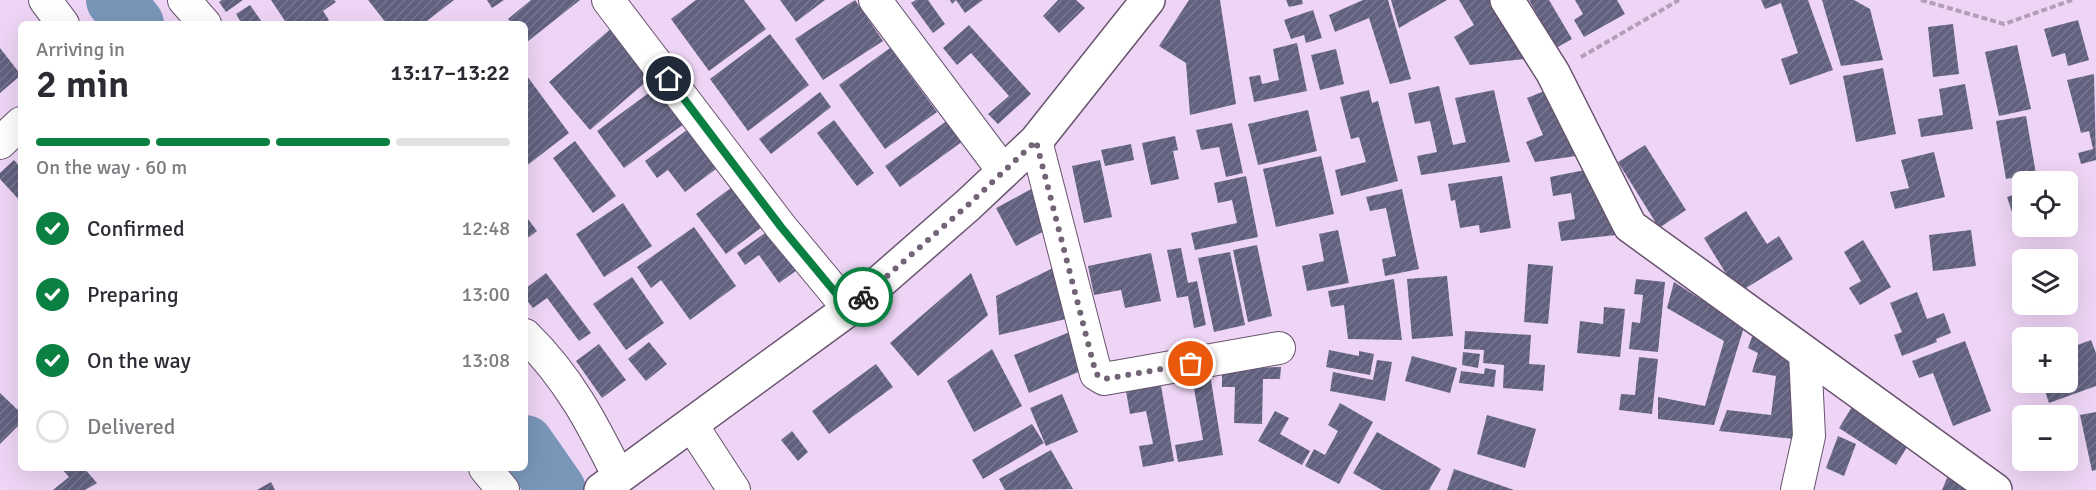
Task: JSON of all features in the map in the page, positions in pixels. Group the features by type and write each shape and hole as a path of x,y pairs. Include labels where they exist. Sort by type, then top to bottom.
{"street":[{"path":"45,0 61,21"},
{"path":"184,0 202,21"},
{"path":"608,0 781,227 849,309"},
{"path":"875,0 1004,172"},
{"path":"528,338 552,362 584,407 610,483 849,309 1004,172 1036,141 1148,0"},
{"path":"1507,0 1553,74 1630,226 1995,490"},
{"path":"0,143 18,126"},
{"path":"1036,141 1096,374 1104,379 1279,348"},
{"path":"1797,490 1809,436 1805,353"},
{"path":"691,424 734,490"},
{"path":"487,471 503,490"}],"path":[{"path":"1553,74 1679,0"},
{"path":"1922,0 2004,24 2072,0"}],"building":[{"path":"243,0 226,12 219,2"},
{"path":"271,0 334,0 336,2 323,11 329,20 327,21 285,21"},
{"path":"368,0 454,0 427,21 385,21"},
{"path":"487,0 504,0 492,8"},
{"path":"531,0 580,0 528,41 528,21 508,19"},
{"path":"696,0 744,0 766,29 709,71 671,19"},
{"path":"780,0 825,0 796,22"},
{"path":"855,0 883,41 823,80 795,39"},
{"path":"916,0 928,0 945,24 933,33 911,3"},
{"path":"956,0 983,0 965,13"},
{"path":"1058,0 1076,0 1085,8 1059,33 1043,16"},
{"path":"1189,0 1220,0 1236,104 1190,115 1186,63 1159,46"},
{"path":"1286,0 1302,0 1303,4 1289,7"},
{"path":"1363,0 1388,0 1411,79 1390,84 1369,18 1335,32 1329,15"},
{"path":"1391,0 1447,0 1399,28"},
{"path":"1459,0 1490,0 1524,59 1470,65 1454,37 1474,25"},
{"path":"1529,0 1549,0 1572,39 1556,48"},
{"path":"1575,0 1617,0 1625,14 1584,37 1574,20 1583,14"},
{"path":"1761,0 1808,0 1833,70 1790,85 1781,59 1798,53 1781,3 1765,9"},
{"path":"1822,0 1854,0 1870,9 1883,60 1841,66"},
{"path":"250,5 261,21 240,21 236,14"},
{"path":"1313,10 1322,38 1306,43 1304,35 1291,39 1284,20"},
{"path":"2078,20 2089,60 2068,66 2065,53 2052,57 2044,29"},
{"path":"1953,24 1959,74 1933,77 1928,27"},
{"path":"969,25 1031,94 998,124 988,114 1009,96 971,53 957,65 943,48"},
{"path":"614,26 655,74 590,130 549,82"},
{"path":"770,34 809,85 748,131 710,79"},
{"path":"1297,43 1307,91 1254,102 1249,77 1260,75 1262,84 1279,80 1273,49"},
{"path":"2017,45 2031,109 1999,116 1985,52"},
{"path":"0,48 18,71 18,78 0,93"},
{"path":"890,48 937,112 885,149 839,85"},
{"path":"1336,49 1344,84 1320,90 1311,55"},
{"path":"1883,68 1896,134 1856,142 1843,76"},
{"path":"2094,74 2096,160 2081,164 2078,153 2093,149 2089,131 2081,133 2067,80"},
{"path":"528,77 569,133 528,165"},
{"path":"661,84 688,121 624,168 597,131"},
{"path":"1965,84 1973,129 1921,137 1918,119 1943,115 1939,89"},
{"path":"1439,86 1453,145 1466,142 1455,98 1494,90 1510,162 1421,175 1417,156 1437,152 1430,121 1415,124 1408,93"},
{"path":"1369,90 1372,103 1378,101 1398,181 1341,196 1335,170 1366,162 1359,137 1351,139 1340,97"},
{"path":"1547,90 1576,156 1535,162 1526,142 1543,135 1527,98"},
{"path":"820,92 831,107 771,154 759,139"},
{"path":"1308,110 1317,151 1258,165 1248,124"},
{"path":"2026,116 2035,171 2012,171 2012,178 2006,179 1996,121"},
{"path":"834,120 874,173 857,186 817,133"},
{"path":"948,120 963,141 900,187 885,166"},
{"path":"1232,123 1243,173 1226,177 1219,147 1201,150 1196,130"},
{"path":"691,127 720,166 685,192 668,170 657,178 645,161"},
{"path":"1175,136 1178,150 1173,151 1179,179 1151,185 1142,143"},
{"path":"575,141 616,196 593,213 553,158"},
{"path":"1131,144 1134,160 1105,166 1101,150"},
{"path":"1645,145 1686,210 1659,228 1618,162"},
{"path":"1934,152 1945,197 1895,209 1890,192 1909,188 1901,160"},
{"path":"1321,156 1334,214 1276,227 1263,169"},
{"path":"14,160 18,165 18,199 0,179 0,173"},
{"path":"1100,160 1112,217 1084,223 1072,166"},
{"path":"1585,170 1616,235 1561,241 1558,222 1575,219 1571,193 1553,196 1550,177"},
{"path":"1246,176 1258,237 1195,250 1191,233 1237,223 1232,200 1218,203 1214,183"},
{"path":"1502,176 1511,228 1480,233 1479,225 1460,228 1455,200 1451,201 1448,184"},
{"path":"736,184 766,224 726,254 696,214"},
{"path":"1037,186 1050,228 1016,246 996,208"},
{"path":"1402,189 1419,269 1385,276 1382,259 1396,256 1386,208 1370,211 1366,197"},
{"path":"2012,195 2012,212 2007,197"},
{"path":"623,203 652,246 604,277 576,234"},
{"path":"1746,211 1767,244 1779,236 1793,259 1738,293 1704,238"},
{"path":"528,219 537,231 528,238"},
{"path":"694,227 736,286 690,320 661,280 651,288 637,267"},
{"path":"772,228 800,268 779,283 759,255 745,265 737,253"},
{"path":"1338,230 1349,283 1307,291 1302,266 1324,261 1319,234"},
{"path":"1971,230 1976,266 1933,271 1929,235"},
{"path":"1863,240 1891,287 1860,305 1849,288 1861,281 1844,252"},
{"path":"1257,245 1272,316 1248,322 1233,250"},
{"path":"1181,248 1188,283 1197,281 1206,325 1194,328 1188,296 1177,298 1167,250"},
{"path":"1230,252 1245,325 1214,332 1198,258"},
{"path":"1151,253 1161,301 1125,308 1121,290 1094,295 1088,266"},
{"path":"1528,264 1553,266 1548,324 1524,322"},
{"path":"1059,265 1070,318 999,335 996,296"},
{"path":"546,273 591,333 579,341 547,298 533,308 528,302 528,287"},
{"path":"971,273 988,315 918,376 890,343"},
{"path":"1447,276 1453,336 1412,339 1407,279"},
{"path":"632,277 664,323 626,350 593,304"},
{"path":"1394,279 1402,340 1348,339 1344,305 1331,307 1328,291"},
{"path":"1636,279 1665,282 1658,352 1629,349 1632,322 1640,323 1643,295 1634,294"},
{"path":"1674,282 1744,327 1714,425 1658,419 1658,397 1705,406 1724,341 1667,308"},
{"path":"1917,292 1927,319 1944,313 1951,333 1936,339 1937,342 1902,356 1894,335 1902,332 1890,303"},
{"path":"1604,307 1625,309 1620,357 1577,353 1580,321 1603,324"},
{"path":"1072,331 1083,370 1029,393 1014,355"},
{"path":"1465,331 1531,335 1529,364 1545,365 1543,391 1503,388 1504,365 1483,363 1484,350 1464,349"},
{"path":"1753,334 1800,366 1803,440 1719,431 1727,410 1771,415 1776,376 1752,372 1758,353 1748,348"},
{"path":"2091,340 2096,353 2096,386 2078,393 2078,345"},
{"path":"1965,341 1991,411 1953,426 1933,373 1919,378 1912,361"},
{"path":"649,342 667,364 646,381 628,359"},
{"path":"599,344 626,380 602,398 576,361"},
{"path":"992,349 1022,406 974,432 947,381"},
{"path":"1329,350 1359,356 1359,351 1374,354 1370,375 1326,367"},
{"path":"1463,352 1480,354 1478,368 1462,365"},
{"path":"1412,356 1457,368 1450,393 1405,381"},
{"path":"1639,357 1658,359 1652,414 1619,410 1621,394 1635,395"},
{"path":"1377,360 1392,362 1385,401 1330,391 1333,372 1373,380"},
{"path":"876,364 893,387 829,434 812,411"},
{"path":"1281,367 1280,379 1263,379 1262,424 1234,423 1235,387 1222,387 1222,369"},
{"path":"1485,368 1496,370 1494,387 1459,383 1461,371 1484,374"},
{"path":"1159,374 1174,461 1143,467 1139,446 1153,444 1146,411 1130,414 1124,380"},
{"path":"1210,374 1223,455 1178,462 1175,445 1203,440 1192,377"},
{"path":"0,393 18,410 18,426 0,444"},
{"path":"2046,393 2077,393 2049,403"},
{"path":"1062,394 1078,432 1046,446 1030,408"},
{"path":"1855,402 1912,439 1896,465 1839,428"},
{"path":"1340,403 1373,422 1339,484 1305,466 1314,449 1325,455 1338,431 1328,425"},
{"path":"1275,411 1289,418 1280,434 1310,451 1302,465 1258,441"},
{"path":"2096,412 2096,470 2092,471 2080,415"},
{"path":"1487,415 1536,429 1525,468 1477,454"},
{"path":"1032,424 1044,443 983,479 972,460"},
{"path":"792,431 808,452 798,461 781,440"},
{"path":"1377,432 1441,469 1429,490 1382,490 1353,473"},
{"path":"1838,436 1856,444 1844,476 1826,468"},
{"path":"1051,450 1073,489 1005,490 999,479"},
{"path":"1454,469 1514,490 1447,490"},
{"path":"64,471 87,471 97,483 85,490 53,490 69,477"},
{"path":"1947,478 1978,490 1942,490"},
{"path":"271,482 275,490 257,490"}],"waterway":[{"path":"115,0 132,21"},
{"path":"528,448 557,490"}],"way so far":[{"path":"863,297 968,205 1036,141 1096,374 1104,379 1191,364"}],"route":[{"path":"669,79 781,227 849,309 863,297"}]}
